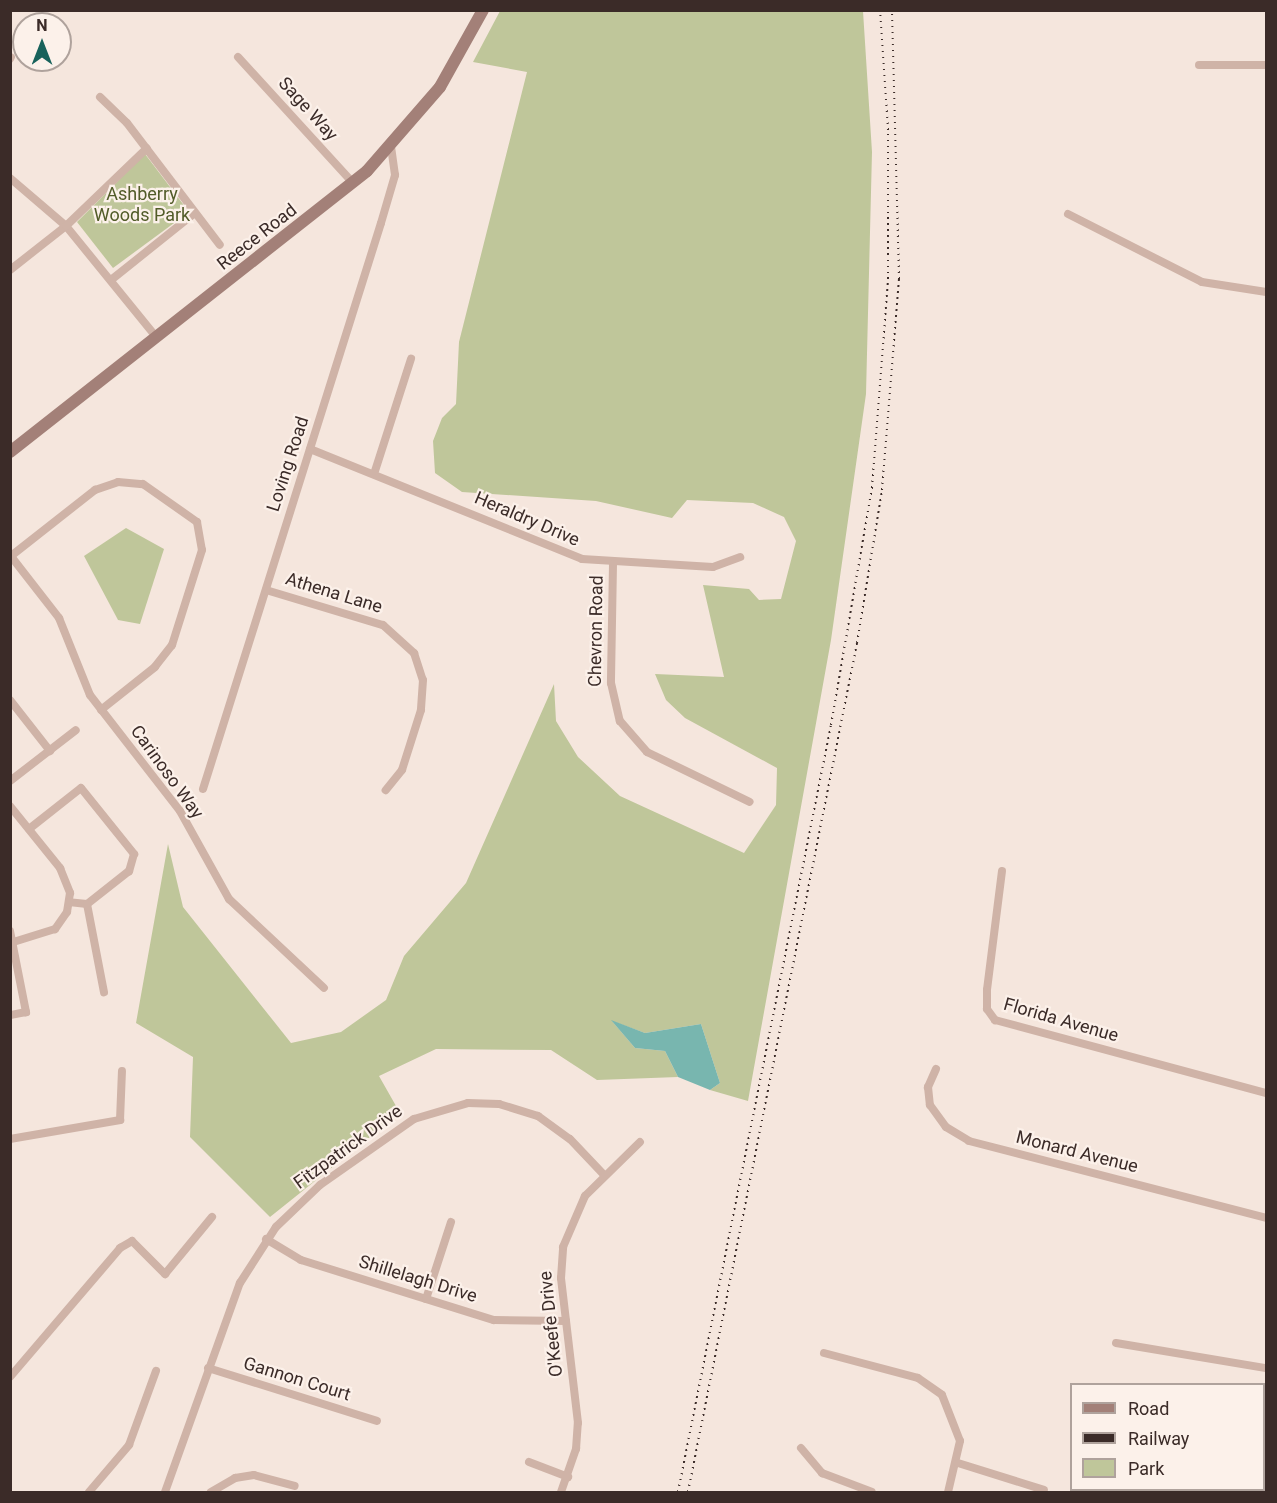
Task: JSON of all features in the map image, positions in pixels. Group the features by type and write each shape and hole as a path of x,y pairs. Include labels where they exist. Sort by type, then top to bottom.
{"main road":[{"name":"Reece Road","path":"10,453 353,183 391,147 440,87 483,10"}],"street":[{"name":"Sage Way","path":"238,57 353,183"},
{"path":"1199,65 1266,65"},
{"path":"100,97 147,148 219,245"},
{"name":"Loving Road","path":"203,789 395,175 391,147"},
{"path":"10,270 66,226 147,148"},
{"path":"10,178 66,226 157,338"},
{"path":"111,280 195,213"},
{"path":"1068,214 1202,282 1266,292"},
{"path":"375,471 411,359"},
{"name":"Heraldry Drive","path":"310,449 375,471 568,555 614,564 713,567 740,557"},
{"path":"11,556 95,490 118,482 143,484 197,522 201,550 172,645 155,667 101,710"},
{"name":"Carinoso Way","path":"11,556 59,618 101,710 180,811 229,899 324,988"},
{"name":"Chevron Road","path":"614,564 610,683 621,721 648,752 750,802"},
{"name":"Athena Lane","path":"266,590 383,625 414,653 423,680 421,710 402,770 386,790"},
{"path":"10,700 50,750"},
{"path":"10,781 76,730"},
{"path":"29,829 81,788 134,854 129,871 87,904 69,902"},
{"path":"10,806 65,876 69,902 63,921 48,934 12,943"},
{"name":"Florida Avenue","path":"1002,871 987,990 990,1016 1266,1093"},
{"path":"87,904 104,992"},
{"path":"10,931 26,1012 10,1015"},
{"name":"Monard Avenue","path":"936,1069 928,1087 930,1105 946,1127 969,1141 1266,1218"},
{"path":"10,1139 120,1120 122,1071"},
{"name":"Fitzpatrick Drive","path":"165,1492 232,1299 266,1239 320,1185 414,1119 452,1105 499,1104 538,1116 570,1139 604,1175"},
{"name":"O'Keefe Drive","path":"561,1492 568,1477 578,1423 561,1268 567,1233 580,1204 604,1175 640,1142"},
{"path":"10,1377 120,1248 132,1241 165,1274 212,1217"},
{"path":"426,1299 451,1222"},
{"name":"Shillelagh Drive","path":"266,1239 301,1260 507,1323 566,1321"},
{"path":"1116,1343 1266,1368"},
{"path":"824,1353 932,1386 958,1424 958,1463 948,1492"},
{"name":"Gannon Court","path":"208,1368 377,1421"},
{"path":"89,1492 129,1445 156,1371"},
{"path":"801,1448 822,1473 872,1492"},
{"path":"529,1462 568,1477"},
{"path":"958,1463 1044,1490"},
{"path":"212,1492 236,1478 254,1475 295,1486"}],"green space":[{"path":"500,11 863,11 872,152 866,394 831,640 748,1101 710,1090 720,1083 701,1024 645,1033 612,1021 635,1048 665,1051 678,1077 597,1080 551,1050 436,1049 379,1076 400,1113 270,1217 190,1137 193,1057 136,1023 168,844 183,907 291,1043 341,1032 386,1000 404,956 466,883 554,684 556,721 578,757 620,796 744,853 776,805 777,768 685,718 666,700 655,674 724,677 703,585 749,589 759,600 781,599 796,541 784,517 753,503 687,500 672,518 596,501 462,492 435,473 433,441 442,418 456,404 459,342 527,72 473,62"},
{"name":"Ashberry Woods Park","path":"145,154 189,212 113,268 77,222"},
{"path":"126,528 164,549 140,624 118,620 84,556"}],"water":[{"path":"611,1020 645,1033 701,1024 720,1083 710,1090 678,1077 665,1051 635,1048"}],"railway":[{"path":"678,1492 831,725 872,488 888,279 888,130 880,10"},
{"path":"688,1492 857,643 882,490 899,279 892,10"}]}
